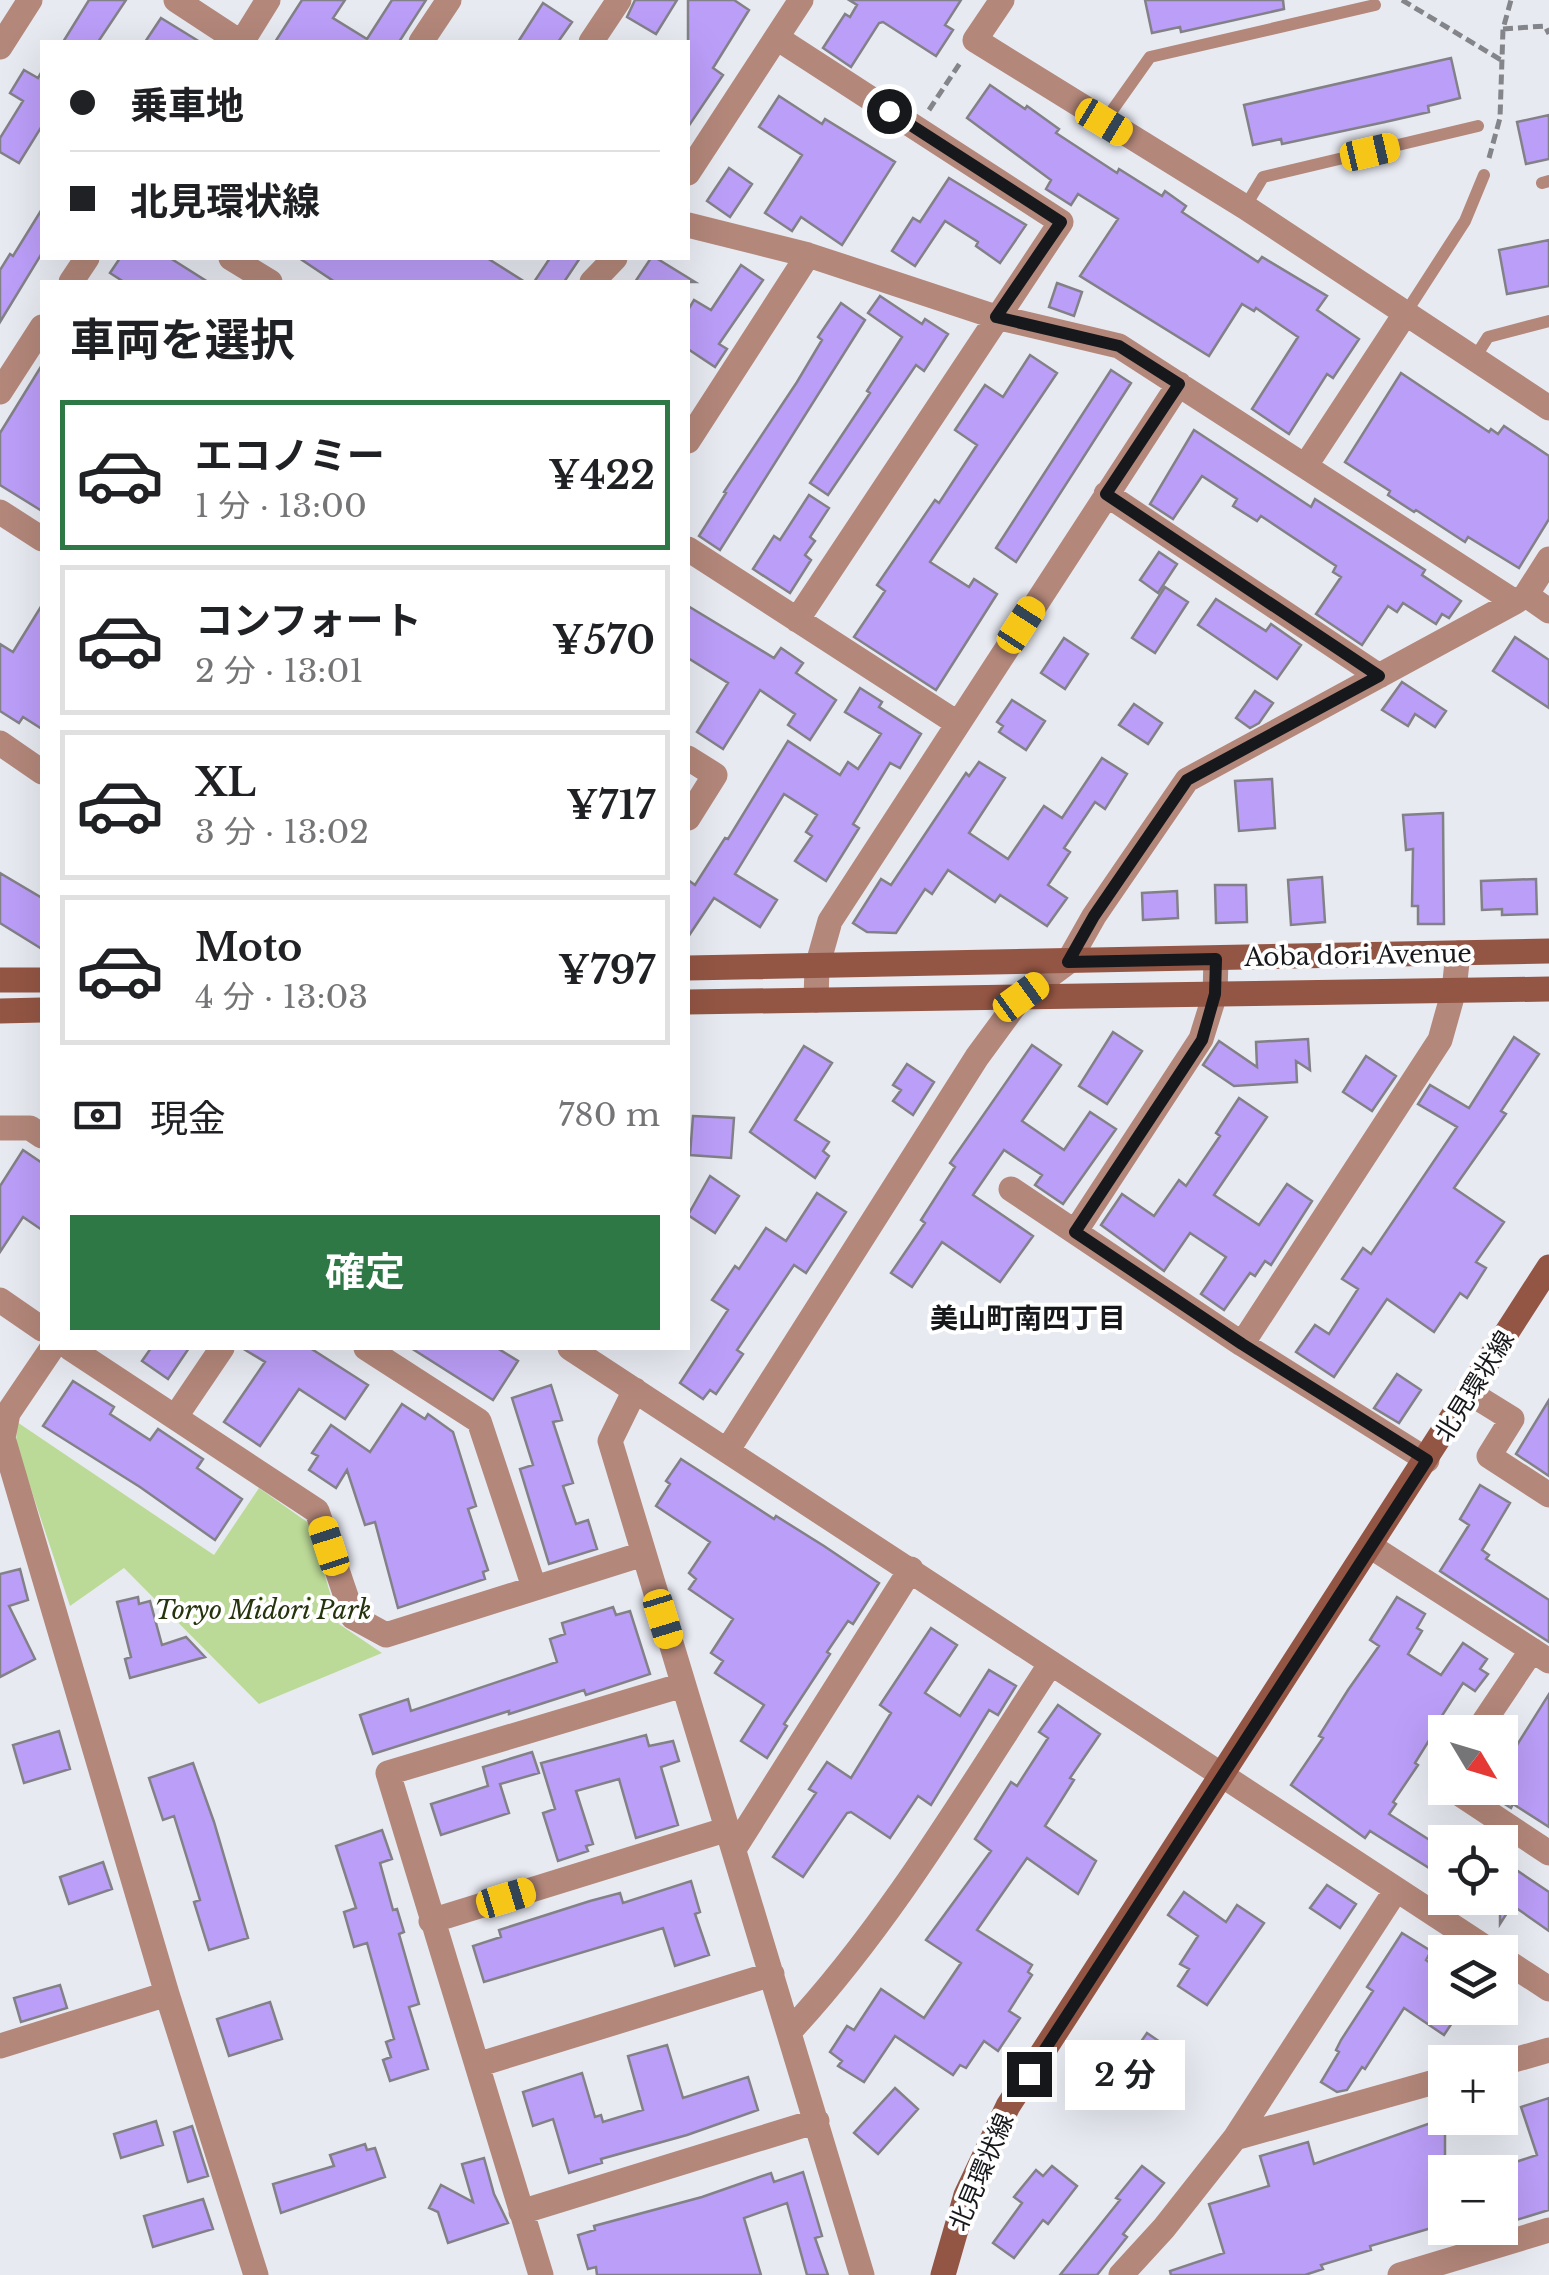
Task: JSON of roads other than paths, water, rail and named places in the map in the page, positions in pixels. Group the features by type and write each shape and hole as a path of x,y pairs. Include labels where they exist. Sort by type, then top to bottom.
{"street":[{"path":"0,47 30,0"},
{"path":"176,0 233,40 268,0"},
{"path":"423,40 449,0"},
{"path":"592,40 619,0"},
{"path":"690,170 802,0"},
{"path":"1002,0 975,40 1245,208 1549,408"},
{"path":"776,38 1061,222 798,620"},
{"path":"690,226 808,255 996,317 1119,346 1521,598 1549,610"},
{"path":"690,438 808,255"},
{"path":"234,260 267,280"},
{"path":"594,280 614,260"},
{"path":"1306,465 1405,314"},
{"path":"0,392 40,333"},
{"path":"816,1000 818,967 830,921 1179,384"},
{"path":"1106,494 1379,676"},
{"path":"0,512 40,538"},
{"path":"690,550 957,724"},
{"path":"727,1451 977,1057 1021,997 1068,962 1094,916 1187,780 1521,598 1549,559"},
{"path":"0,743 40,771"},
{"path":"690,759 715,775 690,815"},
{"name":"Aoba dori Avenue","path":"690,968 1549,951"},
{"path":"1242,1344 1440,1040 1454,990 1458,953"},
{"path":"1075,1232 1202,1040 1215,994 1216,959"},
{"path":"0,980 40,980"},
{"name":"Aoba dori Avenue","path":"690,1002 1549,990"},
{"path":"0,994 27,1013"},
{"path":"0,1128 30,1128 40,1135"},
{"path":"1011,1189 1242,1344 1427,1460"},
{"name":"北見環状線","path":"943,2275 966,2195 1008,2106 1549,1267"},
{"path":"0,1300 40,1328"},
{"path":"51,1350 8,1414 3,1438 167,1994 256,2275"},
{"path":"73,1350 318,1511 353,1616 386,1635 643,1554"},
{"path":"176,1416 221,1350"},
{"path":"369,1350 478,1422 534,1587"},
{"path":"573,1350 1466,1935"},
{"path":"635,1390 610,1442 862,2275"},
{"path":"1470,1392 1512,1420 1489,1456 1549,1495"},
{"path":"1370,1546 1540,1655 1491,1715"},
{"path":"431,1921 731,1839 911,1569"},
{"path":"790,2031 845,1968 1051,1663"},
{"path":"541,2275 388,1773 683,1685"},
{"path":"1478,1805 1549,1853"},
{"path":"1121,2275 1235,2138 1396,1890"},
{"path":"1518,1969 1549,1989"},
{"path":"477,2066 772,1974"},
{"path":"0,2046 167,1994"},
{"path":"1518,2059 1549,2050"},
{"path":"1235,2138 1428,2084"},
{"path":"521,2212 817,2120"},
{"path":"1400,2275 1549,2230"}],"lane":[{"path":"1104,122 1150,57 1375,5"},
{"path":"1245,208 1263,176 1478,126"},
{"path":"1405,314 1465,221 1484,175"},
{"path":"1474,359 1488,336 1549,321"}],"district":[{"name":"美山町南四丁目","path":"1028,1318"}],"park label":[{"name":"Toryo Midori Park","path":"263,1610"}]}
